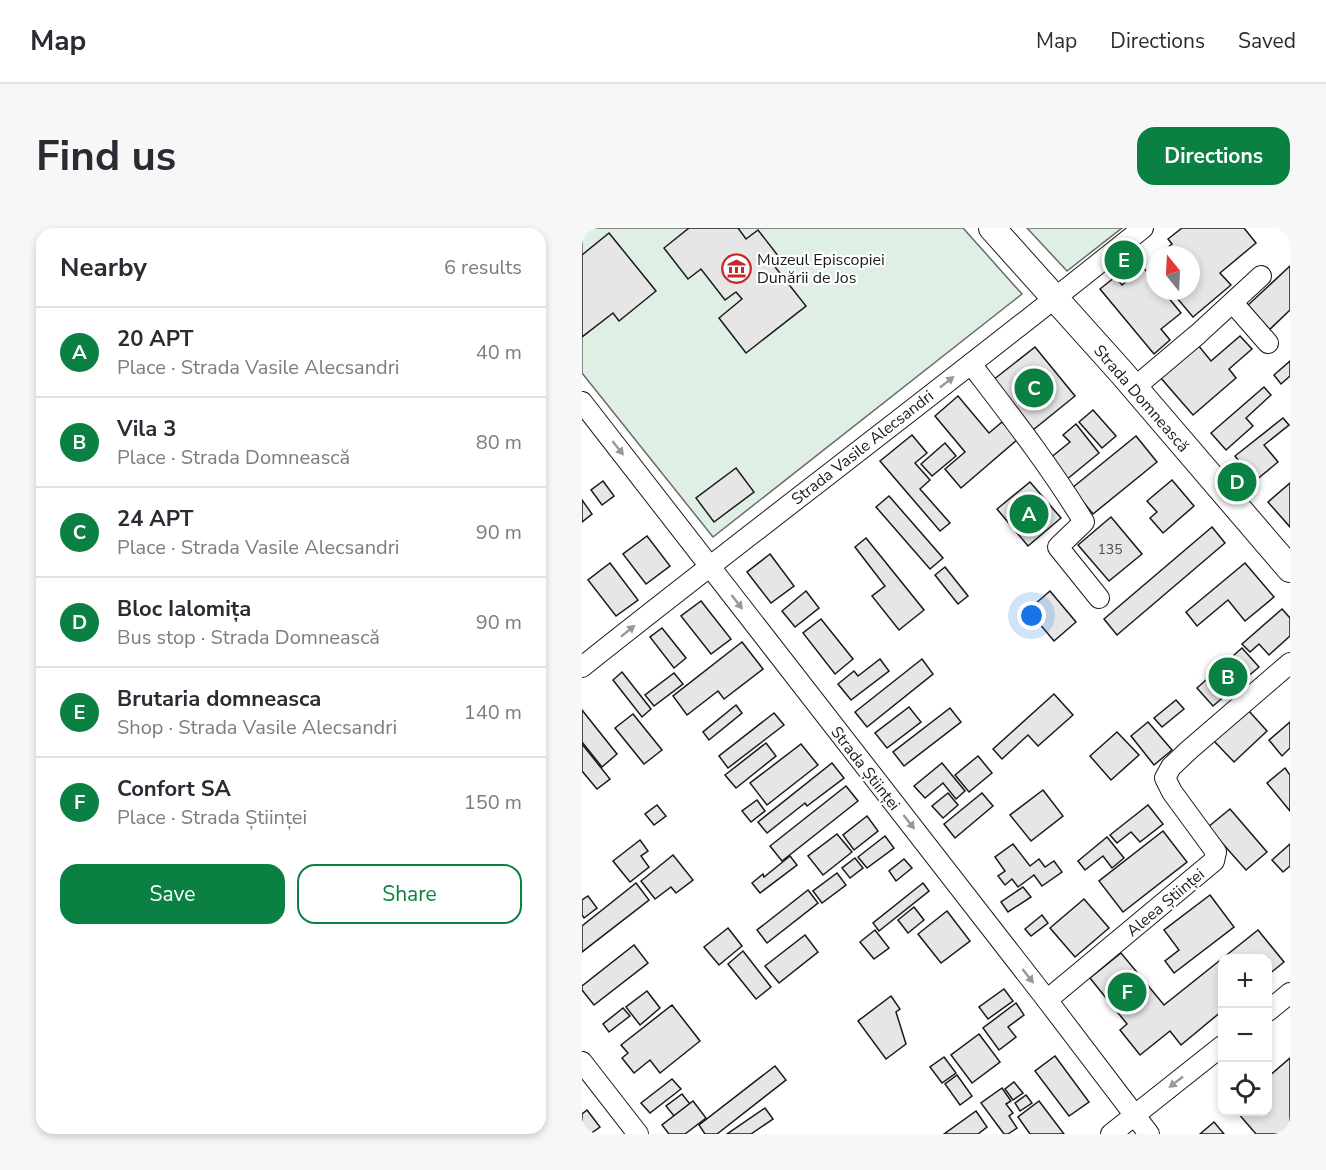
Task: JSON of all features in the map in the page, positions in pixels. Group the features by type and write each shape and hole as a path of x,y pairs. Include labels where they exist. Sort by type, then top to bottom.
{"main road":[{"name":"Strada Domnească","path":"992,228 1290,569"}],"street":[{"name":"Strada Vasile Alecsandri","path":"582,667 1143,228"},
{"path":"1134,388 1261,276"},
{"path":"1233,303 1268,343"},
{"path":"971,364 1034,446 1064,488 1084,522 1058,547 1099,598"},
{"name":"Strada Științei","path":"582,402 1149,1134"},
{"name":"Aleea Științei","path":"1047,1000 1214,861 1216,852 1172,792 1165,778 1171,767 1189,750 1290,663"},
{"path":"1272,1008 1290,993"},
{"path":"1111,1134 1218,1049"},
{"path":"582,1062 638,1134"}],"green space":[{"path":"582,228 963,228 1022,294 713,537 582,373"},
{"path":"1027,228 1122,228 1067,271"}],"building":[{"name":"Muzeul Episcopiei Dunării de Jos","path":"689,228 738,228 746,239 758,230 779,257 772,263 806,306 746,353 719,318 742,299 736,292 725,300 701,269 688,279 664,248"},
{"path":"1182,228 1244,228 1256,243 1220,273 1231,285 1193,317 1179,300 1200,300 1200,246 1169,246 1172,244 1168,239"},
{"path":"609,233 656,291 619,321 613,313 582,337 582,255"},
{"path":"1290,266 1290,310 1268,331 1246,307"},
{"path":"1143,267 1146,271 1146,300 1170,300 1181,313 1161,329 1170,340 1154,354 1100,289 1115,277 1122,285"},
{"path":"1240,336 1252,349 1229,369 1236,378 1193,415 1160,377 1198,345 1211,361"},
{"path":"1035,347 1075,396 1033,430 993,380"},
{"path":"1290,361 1290,376 1281,384 1274,375"},
{"path":"1264,387 1271,395 1246,418 1253,426 1226,450 1211,433"},
{"path":"958,396 989,433 1002,422 1018,439 961,488 945,469 965,452 935,416"},
{"path":"1093,410 1116,436 1102,448 1079,422"},
{"path":"1283,418 1289,425 1264,445 1278,462 1255,481 1235,456"},
{"path":"1076,424 1099,453 1066,480 1049,459 1070,442 1063,435"},
{"path":"912,435 927,453 915,463 930,480 920,489 950,523 940,531 880,461"},
{"path":"1136,436 1157,462 1093,514 1072,488"},
{"path":"945,443 956,456 932,476 921,464"},
{"path":"736,468 754,492 714,522 696,498"},
{"path":"1172,480 1194,506 1163,533 1150,518 1157,512 1147,501"},
{"path":"603,481 614,496 602,505 591,490"},
{"path":"1030,482 1061,518 1028,546 997,509"},
{"path":"1290,483 1290,527 1268,502"},
{"path":"889,496 943,558 930,569 876,507"},
{"path":"582,500 592,514 582,522"},
{"path":"1111,517 1142,554 1109,581 1078,545"},
{"path":"1212,527 1225,543 1117,635 1104,619"},
{"path":"647,536 670,566 646,584 623,554"},
{"path":"866,538 924,610 899,630 872,596 885,586 855,547"},
{"path":"770,554 794,586 771,603 747,572"},
{"path":"610,563 638,600 616,616 588,580"},
{"path":"1245,563 1274,597 1245,621 1228,600 1197,626 1186,612"},
{"path":"945,567 968,596 958,604 935,575"},
{"path":"806,591 819,608 795,627 782,611"},
{"path":"1050,591 1076,622 1054,641 1028,610"},
{"path":"701,601 731,639 711,654 681,616"},
{"path":"1282,609 1290,618 1290,636 1269,655 1259,644 1250,652 1242,644"},
{"path":"821,619 853,659 835,674 803,633"},
{"path":"662,628 686,658 674,668 650,637"},
{"path":"742,642 763,669 724,699 718,691 687,715 673,696"},
{"path":"1242,648 1259,667 1213,706 1197,688"},
{"path":"880,659 889,671 851,700 838,684 854,671 858,676"},
{"path":"922,659 933,674 867,727 855,712"},
{"path":"622,672 651,709 642,717 613,680"},
{"path":"674,673 683,684 654,706 645,695"},
{"path":"1054,694 1073,715 1038,746 1028,735 1002,759 993,749"},
{"path":"1176,700 1184,709 1162,727 1154,718"},
{"path":"736,705 742,713 709,740 703,732"},
{"path":"909,707 921,722 887,748 875,733"},
{"path":"950,708 961,722 904,766 893,752"},
{"path":"582,710 617,754 602,767 582,742"},
{"path":"1248,710 1267,731 1234,762 1214,741"},
{"path":"774,713 784,725 728,768 719,756"},
{"path":"633,714 662,750 644,764 615,728"},
{"path":"1148,722 1172,750 1154,765 1131,736"},
{"path":"1290,722 1290,748 1282,756 1269,740"},
{"path":"1117,732 1139,755 1111,780 1090,756"},
{"path":"766,743 776,756 736,788 725,775"},
{"path":"582,744 610,779 597,789 582,771"},
{"path":"801,744 818,765 767,805 750,783"},
{"path":"978,756 992,773 969,792 955,775"},
{"path":"832,763 844,778 807,806 805,803 767,833 758,822"},
{"path":"942,763 965,791 956,799 943,783 925,798 914,786"},
{"path":"1285,768 1290,775 1290,811 1267,783"},
{"path":"846,786 858,801 782,861 770,846"},
{"path":"1043,790 1063,816 1031,841 1010,815"},
{"path":"948,793 958,805 943,818 932,806"},
{"path":"982,793 993,806 955,838 944,824"},
{"path":"757,800 765,811 751,822 742,811"},
{"path":"657,805 666,816 654,825 645,814"},
{"path":"1148,805 1163,824 1140,842 1131,832 1117,843 1110,835"},
{"path":"1230,809 1267,852 1246,870 1208,827"},
{"path":"867,816 878,831 854,850 843,835"},
{"path":"1163,831 1187,862 1123,912 1099,881"},
{"path":"837,834 852,852 823,875 808,856"},
{"path":"885,836 894,848 867,868 858,857"},
{"path":"1107,837 1124,858 1112,868 1103,856 1085,870 1078,861"},
{"path":"640,840 648,851 641,856 649,867 630,882 613,861"},
{"path":"1013,844 1030,866 1039,859 1045,867 1054,861 1062,872 1042,886 1034,875 1018,887 1012,879 1005,885 998,876 1005,871 995,857"},
{"path":"1290,844 1290,866 1283,872 1272,860"},
{"path":"673,855 693,880 676,893 671,887 655,899 641,881"},
{"path":"790,856 797,865 760,893 752,883 763,874 764,877"},
{"path":"855,858 863,868 850,878 842,868"},
{"path":"904,859 912,868 896,881 889,871"},
{"path":"837,873 846,885 822,903 813,891"},
{"path":"636,883 649,900 582,952 582,926"},
{"path":"923,883 929,891 879,931 873,923"},
{"path":"1023,887 1031,897 1008,912 1001,902"},
{"path":"808,890 818,903 767,943 757,930"},
{"path":"1210,895 1234,927 1174,973 1165,961 1179,950 1164,930"},
{"path":"588,896 597,908 584,918 582,900"},
{"path":"1084,899 1109,928 1075,957 1050,928"},
{"path":"914,907 924,920 908,933 898,920"},
{"path":"947,911 970,941 941,963 918,934"},
{"path":"1042,915 1048,923 1031,936 1025,929"},
{"path":"728,928 742,946 719,965 704,947"},
{"path":"875,930 889,948 874,959 860,942"},
{"path":"1258,930 1284,962 1272,972 1272,954 1228,954"},
{"path":"805,935 818,952 779,983 765,966"},
{"path":"634,945 648,963 594,1005 582,990 582,986"},
{"path":"743,951 771,987 756,999 728,964"},
{"path":"1121,953 1164,1005 1218,962 1218,1014 1181,1045 1170,1031 1140,1055 1120,1030 1127,1024 1090,978"},
{"path":"1004,989 1013,1001 988,1019 979,1007"},
{"path":"647,991 660,1008 640,1025 626,1007"},
{"path":"891,996 900,1009 896,1012 906,1044 886,1059 858,1021"},
{"path":"1016,1003 1024,1015 1008,1027 1016,1037 999,1050 983,1028"},
{"path":"672,1005 700,1041 660,1073 650,1060 634,1073 622,1058 628,1053 621,1045"},
{"path":"623,1008 630,1016 609,1032 603,1024"},
{"path":"979,1034 1000,1062 972,1083 951,1055"},
{"path":"1055,1056 1089,1102 1069,1116 1035,1071"},
{"path":"944,1057 956,1073 942,1083 930,1067"},
{"path":"1290,1058 1290,1134 1256,1134 1240,1116 1272,1116 1272,1074"},
{"path":"775,1066 786,1080 717,1134 705,1134 699,1125"},
{"path":"957,1075 972,1096 960,1105 945,1084"},
{"path":"672,1079 681,1089 650,1113 641,1103"},
{"path":"1014,1082 1023,1093 1013,1100 1005,1089"},
{"path":"1002,1088 1011,1101 1006,1104 1013,1113 1009,1116 1017,1128 1008,1134 1004,1134 981,1103"},
{"path":"682,1094 690,1104 674,1116 666,1106"},
{"path":"1026,1095 1032,1103 1020,1111 1015,1103"},
{"path":"693,1101 706,1118 685,1134 669,1134 662,1125"},
{"path":"1039,1101 1064,1134 1030,1134 1018,1117"},
{"path":"765,1108 773,1119 751,1134 727,1134"},
{"path":"587,1110 600,1127 590,1134 582,1134 582,1114"},
{"path":"976,1111 987,1127 978,1134 944,1134"},
{"path":"1214,1122 1224,1134 1200,1134"}],"place":[{"name":"Brutaria domneasca","path":"1124,260"},
{"name":"Muzeul Episcopiei Dunării de Jos","path":"736,268"},
{"name":"24 APT","path":"1034,388"},
{"name":"Bloc Ialomița","path":"1237,482"},
{"name":"20 APT","path":"1029,514"},
{"name":"Vila 3","path":"1228,677"},
{"name":"Confort SA","path":"1127,992"}]}
